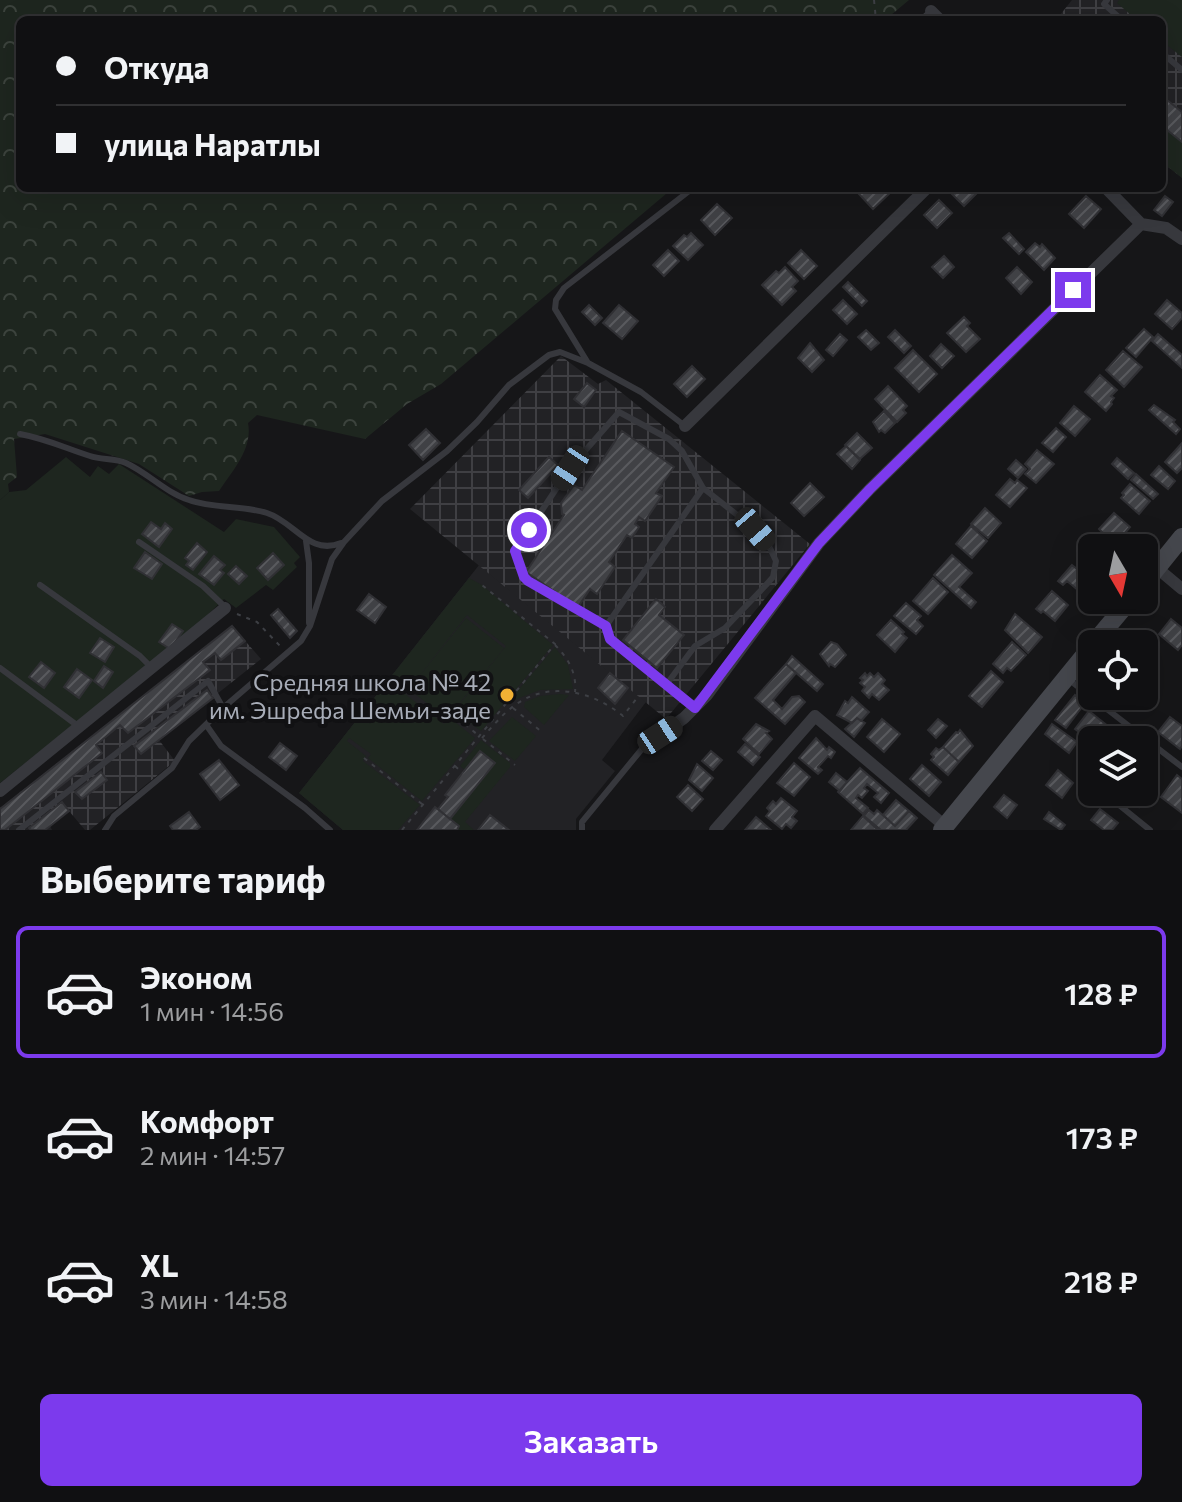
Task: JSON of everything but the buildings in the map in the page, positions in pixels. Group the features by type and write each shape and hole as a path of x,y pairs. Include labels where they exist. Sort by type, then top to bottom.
{"main road":[{"path":"1158,567 1182,537"},
{"path":"1105,630 1118,614"},
{"path":"943,828 1078,662"}],"street":[{"path":"685,426 923,192"},
{"path":"1110,192 1141,224 1166,228 1182,239"},
{"path":"647,744 695,708 819,543 870,489 1141,224"},
{"path":"1158,569 1182,589"},
{"path":"2,786 225,608"},
{"path":"715,830 815,716 943,828"}],"lane":[{"path":"1107,0 1104,4 1118,16"},
{"path":"1166,56 1182,70"},
{"path":"588,363 555,309 556,300 564,288 688,192"},
{"path":"105,830 114,816 172,768 189,741 223,708 301,641 310,626 332,559 382,501 447,451 509,385 549,355 560,352 588,363 641,392 685,426"},
{"path":"666,685 695,646 725,628 766,585 775,570 774,553 755,529 703,488 682,451 669,439 619,412 570,468 515,551 528,581 606,626 610,639 666,685 695,708"},
{"path":"20,434 50,440 92,457 125,462 187,500 264,512 281,519 306,541 331,547 344,542"},
{"path":"606,626 703,488"},
{"path":"306,541 310,626"},
{"path":"139,542 203,586 225,608"},
{"path":"40,585 140,656 152,668"},
{"path":"0,668 78,726"},
{"path":"1065,677 1182,767"},
{"path":"19,830 208,681 223,708"},
{"path":"207,726 221,746 330,830"},
{"path":"582,830 582,822 647,744"},
{"path":"1120,806 1150,830"}],"path":[{"path":"482,585 555,644 571,665 575,693"},
{"path":"225,608 257,622 286,652"},
{"path":"408,830 403,828 555,644"},
{"path":"481,737 512,707 544,692 560,690 575,693 607,704 623,716 637,698"},
{"path":"512,707 543,733"},
{"path":"457,718 515,765"},
{"path":"364,758 423,805"},
{"path":"455,766 463,773"}],"shaded area":[{"path":"1072,0 1182,0 1182,178 1166,165 1166,16 1059,16"},
{"path":"561,356 598,384 606,380 810,544 666,719 410,509"},
{"name":"Средняя школа № 42 им. Эшрефа Шемьи-заде","path":"479,565 646,702 602,760 615,771 576,819 576,830 343,830 299,793"},
{"path":"232,626 261,659 159,740 175,761 90,830 85,830 69,811 50,826 52,830 0,830 0,808"}],"green space":[{"path":"0,0 909,0 890,16 16,16 16,192 668,192 441,384 407,404 365,439 257,415 248,423 247,442 240,459 219,491 189,496 139,464 45,434 14,439 17,477 8,484 9,492 0,500"},
{"path":"1119,0 1182,0 1182,57 1166,44 1166,16 1132,16 1117,3"},
{"path":"1166,129 1182,142 1182,178 1166,165"},
{"path":"66,457 90,477 98,466 109,474 119,464 224,532 236,519 274,527 300,557 294,563 297,567 273,590 266,585 236,608 224,599 189,633 0,783 0,500 9,492 26,490"},
{"path":"469,578 482,585 553,645 481,731 460,715 455,722 475,738 422,801 368,758 371,754 349,738 347,741 366,756 363,761 420,805 398,830 343,830 299,793","holes":["467,615 506,646 444,724 405,694"]},
{"path":"466,618 504,648 447,719 409,689"},
{"path":"555,647 568,665 573,689 540,690 507,703"},
{"path":"569,695 544,725 524,707 525,702 540,696"},
{"path":"512,717 536,736 515,761 489,741"},
{"path":"481,740 510,763 510,767 465,822 474,830 457,830 459,826 450,819 495,763 480,752 465,770 460,766"}],"place":[{"name":"Средняя школа № 42 им. Эшрефа Шемьи-заде","path":"507,695"}],"route":[{"path":"529,530 515,551 524,577 606,626 610,639 695,708 819,543 1073,290"}]}
